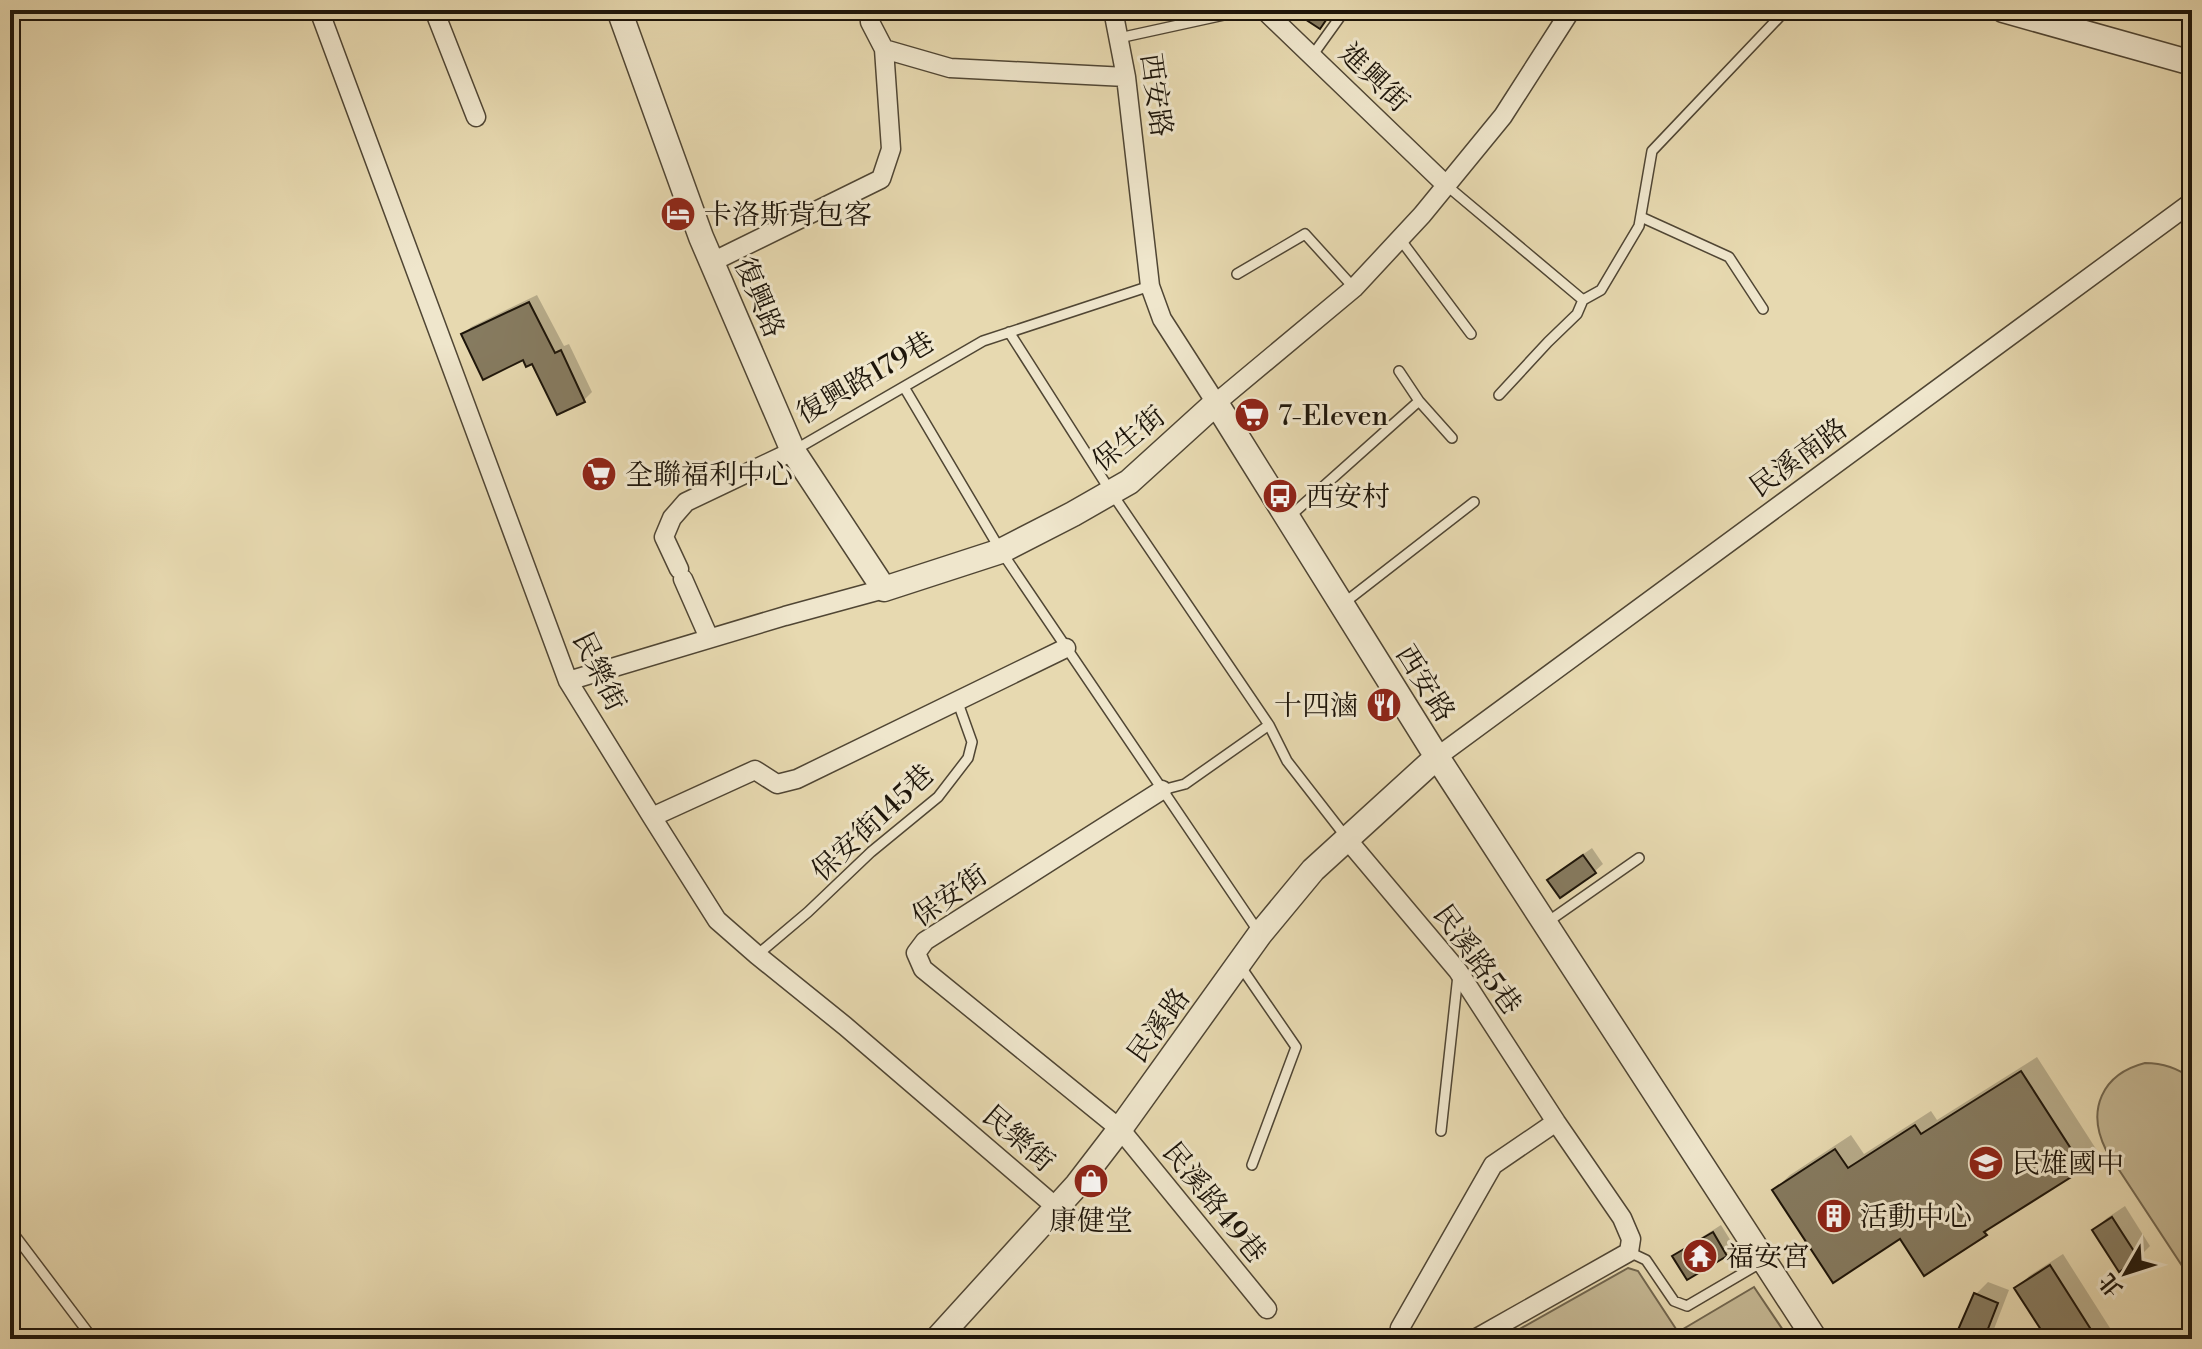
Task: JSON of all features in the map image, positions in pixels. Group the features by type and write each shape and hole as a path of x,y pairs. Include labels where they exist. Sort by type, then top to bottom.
{"street":[{"name":"民樂街","path":"319,10 568,681 717,920 1056,1207"},
{"path":"434,10 476,117"},
{"name":"復興路","path":"619,10 712,262 793,451 884,589"},
{"path":"712,262 881,179 891,149 884,49 870,22 869,10"},
{"name":"西安路","path":"1113,10 1126,77 1150,286 1162,319 1437,757 1815,1339"},
{"name":"進興街","path":"1264,10 1446,185"},
{"name":"保生街","path":"568,681 884,589 1001,551 1129,482 1216,403 1354,288 1400,239 1503,116 1571,10"},
{"path":"2003,10 2192,63"},
{"path":"884,49 950,68 1126,77"},
{"name":"民溪南路","path":"1437,757 2192,202"},
{"name":"復興路179巷","path":"709,638 664,537 672,518 686,502 793,451"},
{"path":"652,817 755,770 777,784 797,779 1066,648"},
{"name":"民溪路","path":"937,1339 1077,1185 1260,934 1313,870 1437,757"},
{"name":"保安街","path":"1120,1129 923,969 916,953 925,941 1162,790"},
{"name":"民溪路5巷","path":"1346,838 1458,971 1622,1218 1631,1239 1629,1252"},
{"path":"1408,1339 1400,1328 1493,1165 1556,1122"},
{"name":"民溪路49巷","path":"1120,1129 1267,1309"},
{"path":"1475,1339 1629,1252"}],"lane":[{"path":"1119,38 1247,10"},
{"path":"1312,56 1345,10"},
{"path":"1499,395 1577,314 1583,300 1601,290 1639,226 1652,151 1786,10"},
{"path":"1446,185 1583,300"},
{"path":"1641,217 1729,257 1763,309"},
{"path":"1237,274 1305,234 1354,288"},
{"path":"1400,239 1471,334"},
{"name":"復興路179巷","path":"793,451 983,341 1150,286"},
{"path":"1009,332 1111,492 1269,725 1287,761 1346,838"},
{"path":"1399,371 1419,401 1452,438"},
{"path":"904,387 1001,551 1260,934"},
{"path":"1288,518 1419,401"},
{"path":"1342,604 1474,502"},
{"name":"保安街145巷","path":"757,955 871,852 938,797 968,758 972,742 957,700"},
{"path":"1162,790 1185,784 1269,725"},
{"path":"1546,923 1639,858"},
{"path":"1239,964 1296,1047 1252,1165"},
{"path":"1441,1131 1458,971"},
{"path":"10,1229 93,1339"},
{"path":"1629,1252 1646,1260 1674,1301 1687,1306 1764,1261"}],"shaded area":[{"path":"2145,1063 2170,1067 2192,1079 2192,1281 2106,1150 2100,1135 2098,1108 2108,1085 2130,1068"},
{"path":"1628,1268 1638,1271 1678,1332 1754,1287 1789,1339 1502,1339"}],"building":[{"path":"1291,10 1333,10 1320,29"},
{"path":"529,302 555,353 561,350 585,402 557,415 532,364 526,367 523,360 483,380 461,334"},
{"path":"1583,855 1596,873 1560,898 1547,880"},
{"path":"2021,1071 2084,1169 1984,1232 1987,1235 1924,1276 1900,1239 1833,1283 1772,1190 1835,1149 1848,1168 1915,1125 1921,1134"},
{"path":"2112,1217 2139,1259 2119,1272 2092,1230"},
{"name":"福安宮","path":"1713,1232 1727,1256 1687,1280 1672,1256"},
{"path":"2050,1265 2097,1339 2047,1339 2014,1288"},
{"path":"1974,1293 1998,1303 1984,1339 1954,1339"}],"place":[{"name":"卡洛斯背包客","path":"678,214"},
{"name":"7-Eleven","path":"1252,415"},
{"name":"全聯福利中心","path":"599,474"},
{"name":"西安村","path":"1280,496"},
{"name":"十四滷","path":"1384,705"},
{"name":"民雄國中","path":"1986,1163"},
{"name":"康健堂","path":"1091,1181"},
{"name":"活動中心","path":"1834,1216"},
{"name":"福安宮","path":"1700,1256"}]}
